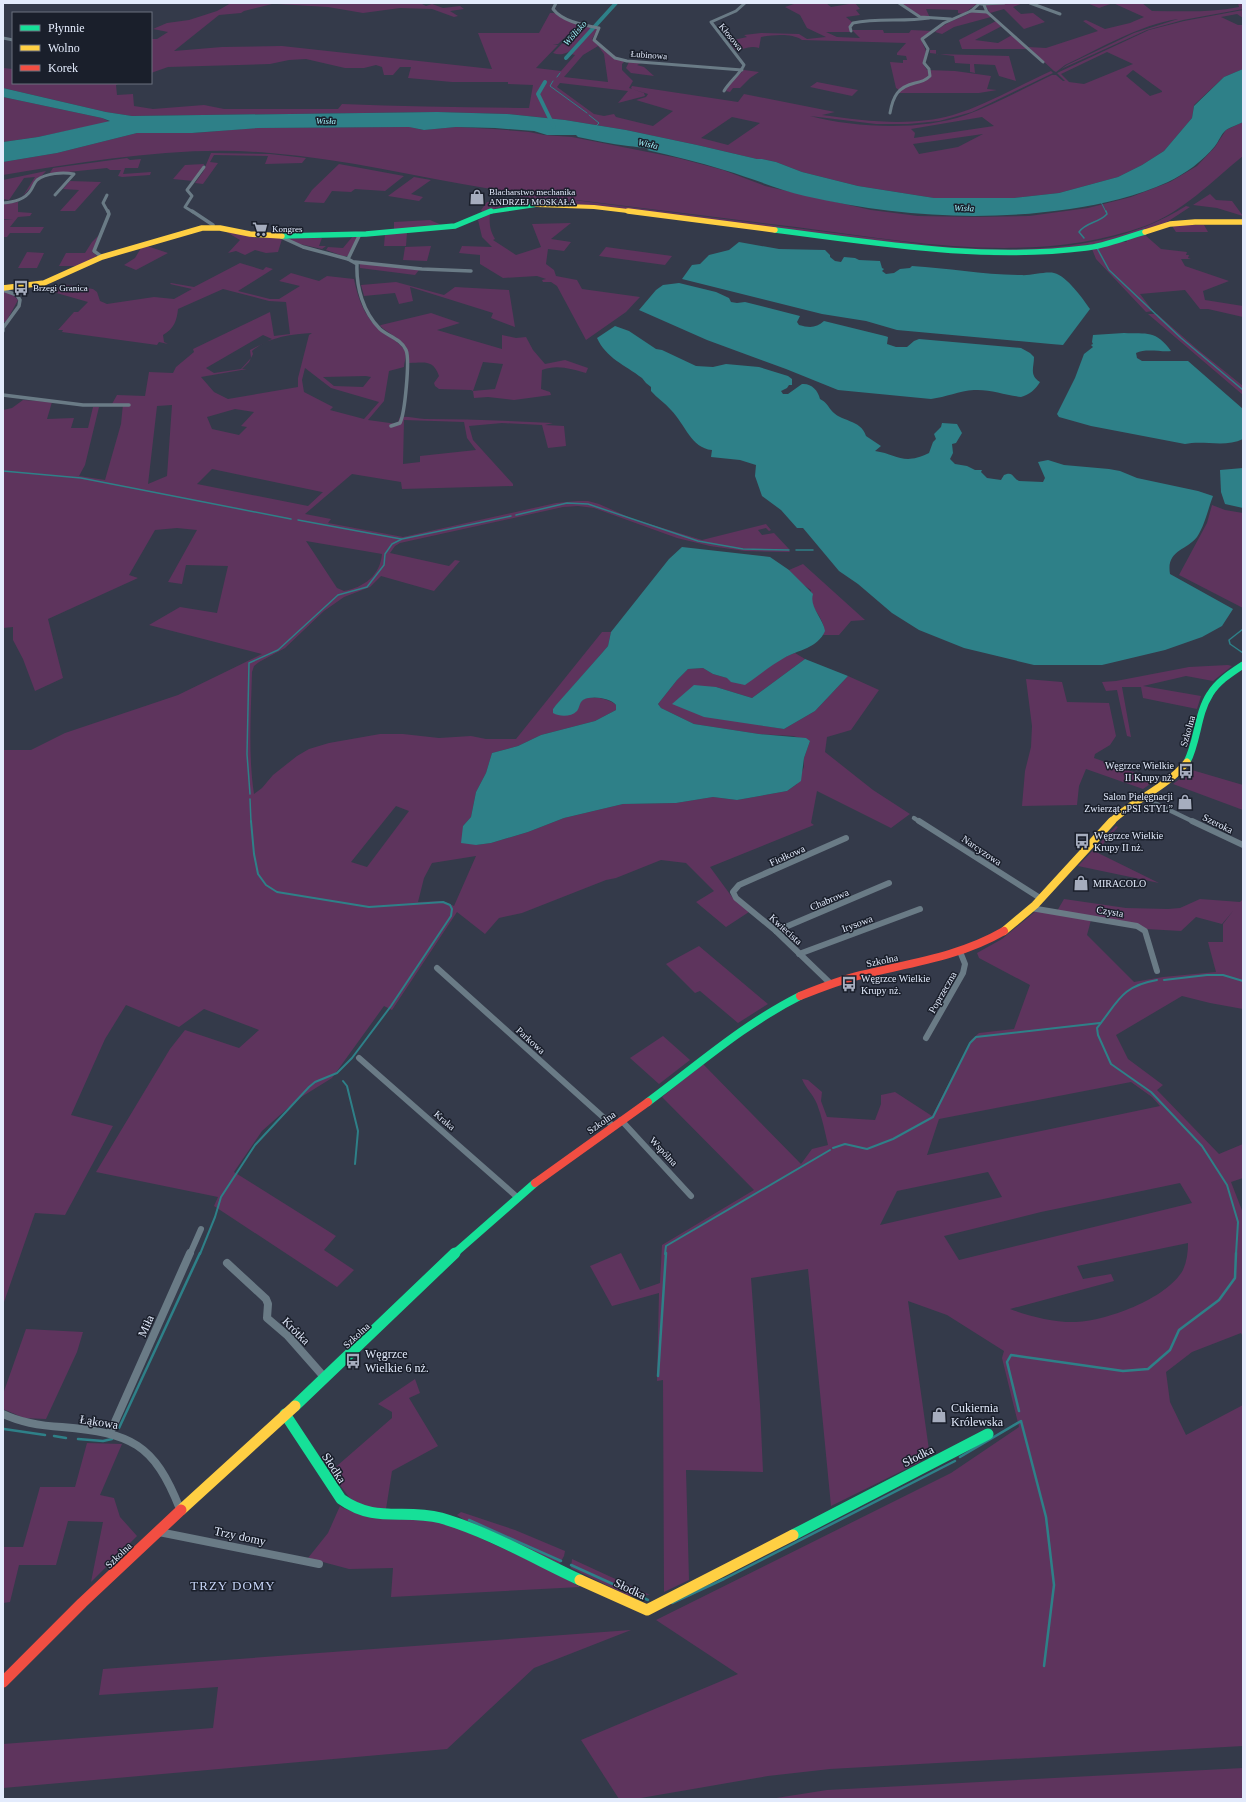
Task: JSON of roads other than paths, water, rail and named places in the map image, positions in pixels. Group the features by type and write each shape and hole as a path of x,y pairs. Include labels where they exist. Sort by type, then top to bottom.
{"street":[{"name":"Łubinowa","path":"556,3 553,7 554,12 581,25 597,26 599,28 594,40 620,60 742,70"},
{"name":"Kłosowa","path":"742,70 744,65 712,22 736,11 745,3"},
{"path":"899,3 916,16 951,19"},
{"path":"890,113 895,92 900,88 924,80 930,76 924,63 928,49 922,38 951,19 971,11 980,4 1004,3"},
{"path":"1030,3 1060,14"},
{"path":"984,5 987,12 1043,62"},
{"path":"971,11 987,12"},
{"path":"851,31 850,27 852,23 861,21 910,21 929,18"},
{"path":"724,91 733,77 742,70"},
{"path":"204,167 199,176 187,187 187,190 192,196 185,207 213,225 213,228"},
{"path":"3,203 22,199 29,193 36,182 42,178 60,174 74,174 55,195"},
{"path":"102,257 94,251 109,214 103,203 106,195"},
{"path":"3,289 48,282 102,257 188,232 213,228 256,235 279,236 360,234 455,226 465,224 489,212 504,209 569,205 606,208 932,250 1001,253 1060,250 1098,246 1158,228 1182,223 1243,222"},
{"path":"348,259 360,234"},
{"path":"279,236 303,247 356,262 422,269 470,271"},
{"path":"356,262 358,268 356,280 365,307 380,329 401,343 407,352 406,388 403,416 398,425 391,426"},
{"path":"3,289 17,295 20,300 18,306 3,328 3,331"},
{"path":"3,395 83,405 129,405"},
{"name":"Szkolna","path":"3,1682 156,1531 325,1378 481,1229 517,1197 564,1160 613,1126 760,1017 786,1002 831,984 865,974 961,954 998,935 1040,898 1115,818 1142,796 1171,778 1184,767 1190,757 1205,704 1210,695 1219,684 1243,665"},
{"name":"Szeroka","path":"1142,796 1243,845"},
{"name":"Narcyzowa","path":"914,818 1040,898"},
{"name":"Fiołkowa","path":"736,888 846,838"},
{"name":"Chabrowa","path":"776,931 889,883"},
{"name":"Kwiecista","path":"736,888 733,892 736,898 776,931 831,984"},
{"name":"Czysta","path":"1030,908 1137,926 1145,932 1156,971"},
{"name":"Irysowa","path":"799,954 920,909"},
{"name":"Poprzeczna","path":"926,1038 963,973 965,964 961,954"},
{"name":"Parkowa","path":"438,968 613,1126"},
{"name":"Kraka","path":"359,1058 517,1197"},
{"name":"Wspólna","path":"621,1120 691,1196"},
{"name":"Miła","path":"110,1433 201,1229"},
{"name":"Krótka","path":"227,1263 239,1276 265,1296 268,1302 267,1318 288,1336 325,1378"},
{"name":"Łąkowa","path":"3,1414 27,1423 110,1433 131,1440 146,1452 164,1472 180,1509"},
{"name":"Słodka","path":"285,1414 341,1499 351,1508 363,1513 413,1513 446,1520 557,1568 647,1610 988,1434"},
{"name":"Trzy domy","path":"156,1531 319,1564"}],"water":[{"name":"Wisła","path":"1243,69 1243,122 1226,130 1210,152 1187,171 1168,182 1120,199 1082,207 1037,213 970,216 937,215 838,203 784,190 724,170 647,150 649,149 646,148 603,142 578,137 576,135 547,135 534,131 495,128 456,127 424,130 409,127 258,128 192,133 137,133 57,153 3,162 3,142 38,137 110,121 3,97 3,88 106,112 132,116 437,112 507,114 565,120 626,130 776,162 802,172 858,186 934,198 1014,198 1059,193 1118,177 1142,165 1164,151 1192,118 1194,106 1224,77"},
{"path":"739,242 779,249 825,250 835,261 841,262 844,257 859,260 880,261 882,268 884,269 882,271 886,274 894,273 900,269 910,268 912,266 1007,275 1054,273 1064,278 1069,283 1090,309 1063,345 897,330 866,321 822,314 682,279 692,265 700,264 709,255 729,250"},
{"path":"679,283 716,292 729,298 731,302 745,302 800,316 797,322 799,325 806,327 813,327 824,321 885,336 888,337 887,344 896,347 907,347 919,339 1021,348 1034,357 1033,374 1034,377 1040,382 1027,395 1021,397 992,391 974,390 931,399 838,390 707,340 639,310 656,290 663,285"},
{"path":"615,326 629,331 656,349 662,350 696,366 713,367 726,364 759,367 788,376 792,379 792,385 789,385 781,391 783,394 788,394 802,384 811,386 816,390 820,399 825,402 835,414 860,426 866,436 881,446 875,451 906,459 920,457 929,453 933,442 936,439 934,434 941,427 942,423 957,424 962,433 956,443 952,444 953,453 950,459 955,464 967,466 975,470 982,470 981,472 987,478 1001,480 1004,475 1011,474 1019,481 1043,482 1045,478 1038,462 1048,460 1064,465 1120,471 1137,478 1198,491 1213,496 1200,532 1193,542 1174,555 1171,560 1170,574 1233,609 1222,626 1202,637 1165,650 1102,665 1034,665 964,648 919,630 892,613 858,584 839,571 803,528 797,528 781,510 762,496 755,476 756,465 740,460 711,457 712,450 699,445 693,440 669,407 651,391 651,387 642,378 616,361 605,351 597,338"},
{"path":"1124,333 1150,334 1161,339 1171,351 1149,350 1136,353 1137,358 1142,361 1188,361 1243,409 1243,439 1229,443 1185,444 1091,426 1059,417 1057,414 1075,378 1084,354 1093,347 1091,345 1093,344 1093,335"},
{"path":"1243,468 1243,508 1225,504 1221,492 1220,470"},
{"path":"682,547 770,557 789,570 813,594 813,603 825,631 822,637 813,645 789,655 745,685 731,682 727,678 713,674 703,668 688,669 658,704 661,708 694,724 759,734 806,738 810,741 804,758 801,781 787,791 737,800 713,797 676,803 623,804 564,818 528,832 491,843 476,845 461,843 463,826 471,817 476,792 486,773 492,753 518,746 541,735 595,721 616,710 616,705 610,701 601,698 587,698 581,702 575,713 562,716 553,713 553,709 556,705 608,646 611,632 669,559"},
{"path":"805,659 848,676 815,711 784,729 704,717 672,704 694,685 716,687 752,698"}],"waterway":[{"name":"Wiślisko","path":"566,58 616,3"},
{"path":"557,77 560,73"},
{"path":"553,81 550,86 587,113"},
{"name":"Wiślisko","path":"545,82 538,94 554,127"},
{"path":"589,115 599,123 596,126"},
{"path":"1101,202 1106,212"},
{"path":"1084,238 1079,232 1085,226 1104,217 1107,214 1106,211"},
{"path":"1097,248 1109,270 1181,338 1243,390"},
{"path":"3,471 81,478 291,519"},
{"path":"516,515 567,503 588,504 698,541 743,549 789,550"},
{"path":"250,794 247,754 249,663 278,650 338,595 367,587 384,565 385,554 392,544 402,539 511,516"},
{"path":"298,520 401,539"},
{"path":"796,550 813,550"},
{"path":"1243,629 1229,640 1230,644 1243,653"},
{"path":"250,799 251,822"},
{"path":"200,1254 215,1217 221,1197 255,1145 309,1087 315,1082 337,1073 352,1058 391,1006 451,916 452,909 450,905 443,902 369,907 277,892 266,885 258,874 254,854 251,821"},
{"path":"1164,980 1207,975 1223,975 1243,981"},
{"path":"1157,980 1135,986 1121,996 1097,1028 1098,1035 1111,1064 1151,1092 1202,1146 1227,1185 1238,1222 1236,1254"},
{"path":"833,1148 845,1144 867,1149 893,1139 933,1117 970,1043 976,1037 1100,1023"},
{"path":"343,1081 347,1086 358,1131 355,1164"},
{"path":"665,1254 666,1246 830,1150"},
{"path":"119,1428 200,1253"},
{"path":"658,1376 666,1253"},
{"path":"1019,1411 1007,1362 1011,1355 1123,1371 1148,1369 1170,1350 1179,1330 1219,1300 1235,1278 1236,1253"},
{"path":"960,1457 1021,1421 1046,1517 1054,1585 1044,1666"},
{"path":"4,1429 45,1435"},
{"path":"54,1436 66,1438"},
{"path":"78,1439 103,1441 112,1439"},
{"path":"672,1603 724,1579 955,1461"},
{"path":"469,1520 561,1561"},
{"path":"571,1565 648,1600"}],"place":[{"name":"Blacharstwo mechanika ANDRZEJ MOSKAŁA","path":"477,197"},
{"name":"Kongres","path":"260,229"},
{"name":"Brzegi Granica","path":"21,288"},
{"name":"Węgrzce Wielkie II Krupy nż.","path":"1186,771"},
{"name":"Salon Pielęgnacji Zwierząt „PSI STYL”","path":"1185,802"},
{"name":"Węgrzce Wielkie Krupy II nż.","path":"1082,841"},
{"name":"MIRACOLO","path":"1081,883"},
{"name":"Węgrzce Wielkie Krupy nż.","path":"849,984"},
{"name":"Węgrzce Wielkie 6 nż.","path":"353,1361"},
{"name":"Cukiernia Królewska","path":"939,1415"}],"district":[{"name":"TRZY DOMY","path":"233,1585"}]}
